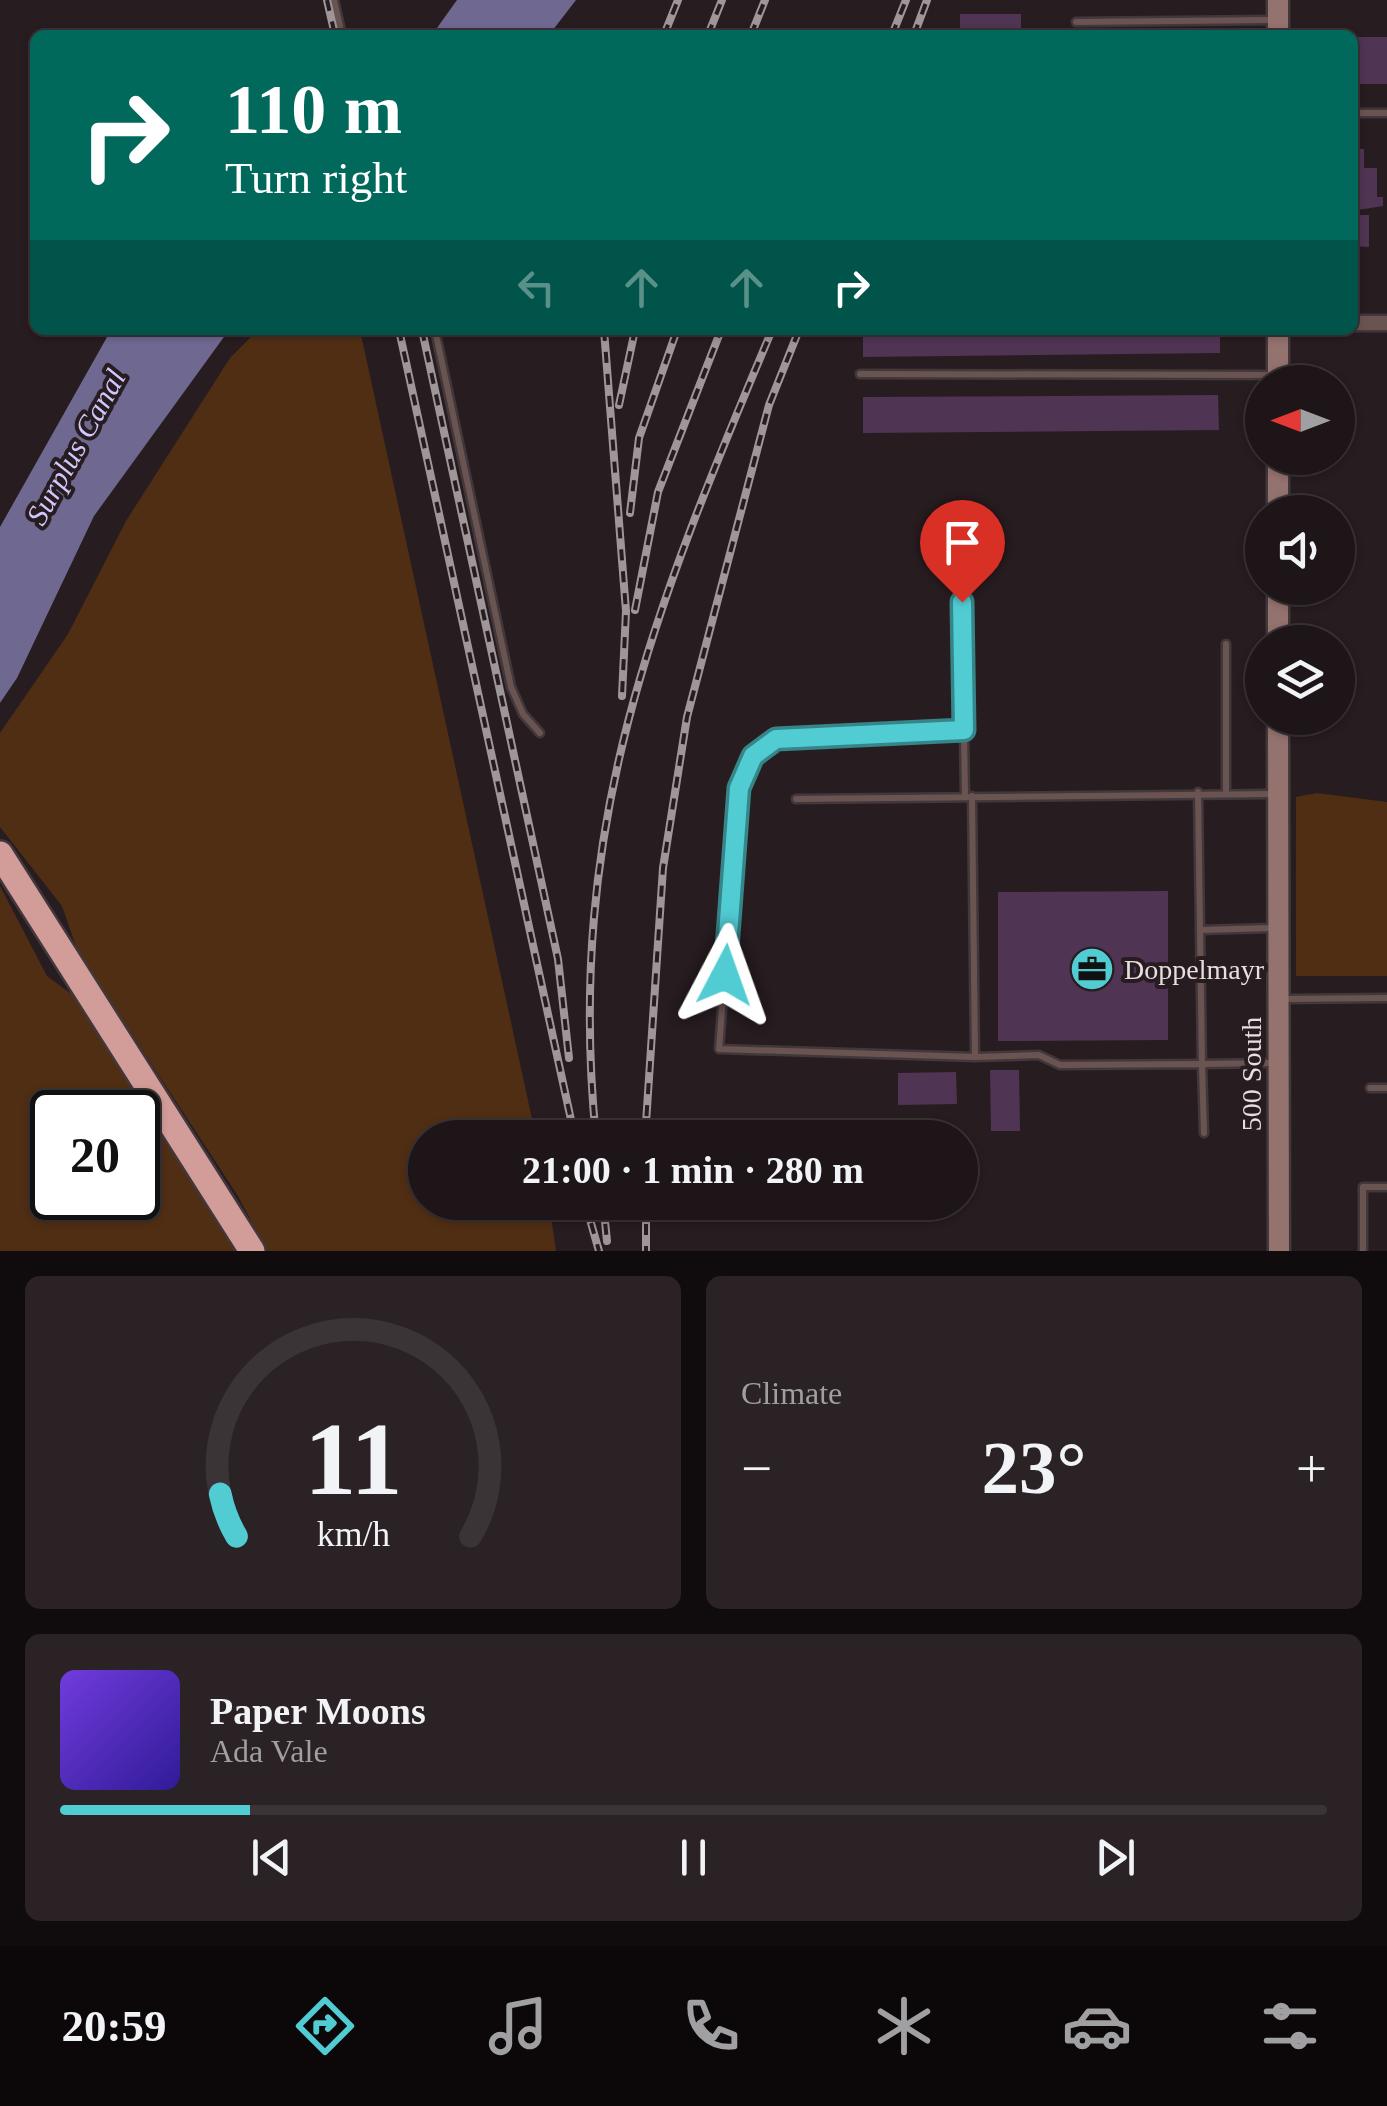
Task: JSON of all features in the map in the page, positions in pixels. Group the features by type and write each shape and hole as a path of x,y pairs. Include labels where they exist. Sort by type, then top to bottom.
{"highway":[{"path":"0,854 252,1251"}],"street":[{"path":"1358,324 1387,323"},
{"path":"1278,335 1278,365"},
{"name":"500 South","path":"1278,735 1278,1251"}],"lane":[{"path":"334,0 341,30"},
{"path":"1076,22 1278,18"},
{"path":"1358,113 1387,113"},
{"path":"436,335 512,687 523,714 540,733"},
{"path":"860,374 1245,379"},
{"path":"962,602 975,1057"},
{"path":"1226,644 1226,792"},
{"path":"964,730 776,739 753,756 739,788 719,1049 1039,1056 1060,1065 1278,1062"},
{"path":"1198,792 1204,1133"},
{"path":"796,799 1278,794"},
{"path":"1200,930 1278,928"},
{"path":"1278,1000 1387,998"},
{"path":"1370,1088 1387,1088"},
{"path":"1363,1251 1363,1187 1387,1188"}],"shaded area":[{"path":"253,335 361,335 532,1120 408,1120 408,1220 551,1220 556,1251 267,1251 238,1196 78,952 62,906 0,827 0,733 68,634 126,521 230,358"},
{"path":"1317,793 1387,802 1387,976 1296,976 1296,797"},
{"path":"0,886 47,976 78,999 136,1090 30,1090 30,1220 160,1220 160,1127 240,1251 0,1251"}],"water":[{"path":"457,0 576,0 553,30 436,30"},
{"name":"Surplus Canal","path":"108,335 225,335 94,516 17,678 0,703 0,527"}],"building":[{"path":"960,14 1021,14 1021,30 960,30"},
{"path":"1358,37 1387,37 1387,84 1358,84"},
{"path":"1358,149 1364,149 1364,168 1377,168 1377,197 1383,197 1383,206 1358,210"},
{"path":"1358,215 1369,215 1369,247 1358,246"},
{"path":"863,335 1220,335 1220,353 863,357"},
{"path":"1218,395 1219,430 863,433 863,397"},
{"path":"1168,891 1168,1040 998,1041 998,892"},
{"path":"990,1070 1019,1070 1020,1131 991,1131"},
{"path":"956,1072 957,1104 898,1105 898,1073"}],"railway":[{"path":"327,0 334,30"},
{"path":"666,30 678,0"},
{"path":"710,30 722,0"},
{"path":"753,30 765,0"},
{"path":"894,30 906,0"},
{"path":"916,30 927,0"},
{"path":"400,335 571,1120"},
{"path":"423,335 558,959 569,1058"},
{"path":"604,335 626,611 622,696"},
{"path":"619,405 634,335"},
{"path":"630,513 639,438 675,335"},
{"path":"635,610 658,492 719,335"},
{"path":"595,1120 590,1025 594,919 607,819 628,722 690,530 770,335"},
{"path":"646,1120 663,868 687,717 769,405 797,335"},
{"path":"590,1220 599,1251"},
{"path":"605,1220 607,1241"},
{"path":"646,1220 646,1251"}],"place":[{"name":"Doppelmayr","path":"1092,969"}],"route":[{"path":"725,975 739,788 753,756 776,739 964,730 962,602"}]}
